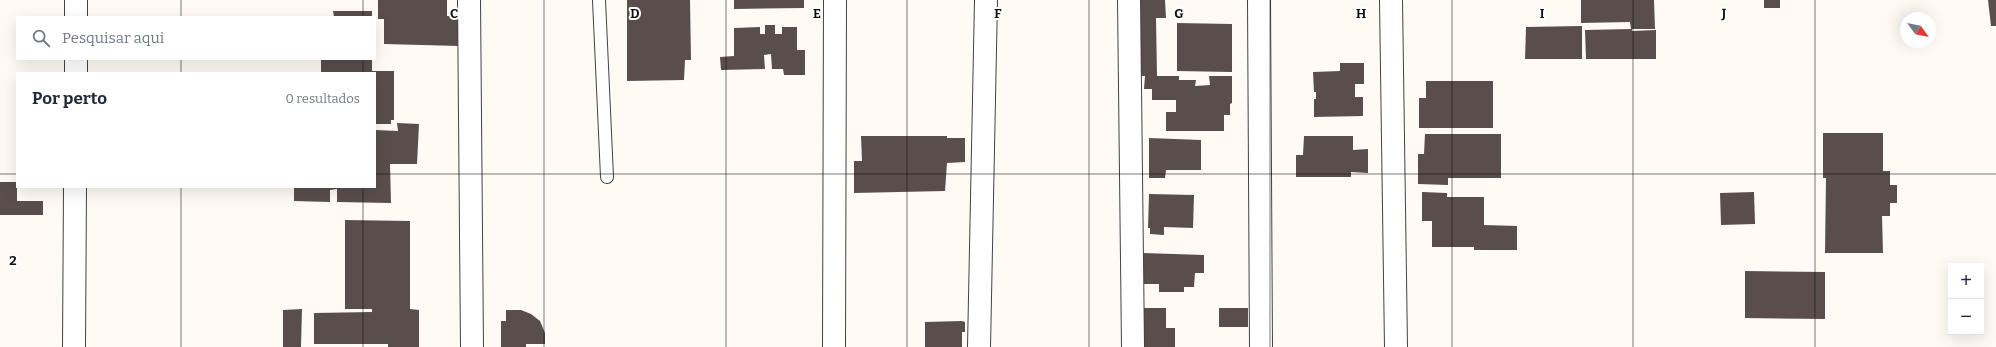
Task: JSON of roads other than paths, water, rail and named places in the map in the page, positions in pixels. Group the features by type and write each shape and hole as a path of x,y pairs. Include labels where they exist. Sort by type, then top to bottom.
{"street":[{"path":"76,0 76,16"},
{"path":"469,0 472,347"},
{"path":"834,347 835,0"},
{"path":"979,347 986,0"},
{"path":"1129,0 1133,347"},
{"path":"1259,0 1260,347"},
{"path":"1391,0 1396,347"},
{"path":"76,60 76,72"},
{"path":"74,347 75,188"}],"lane":[{"path":"599,0 607,177"}]}
